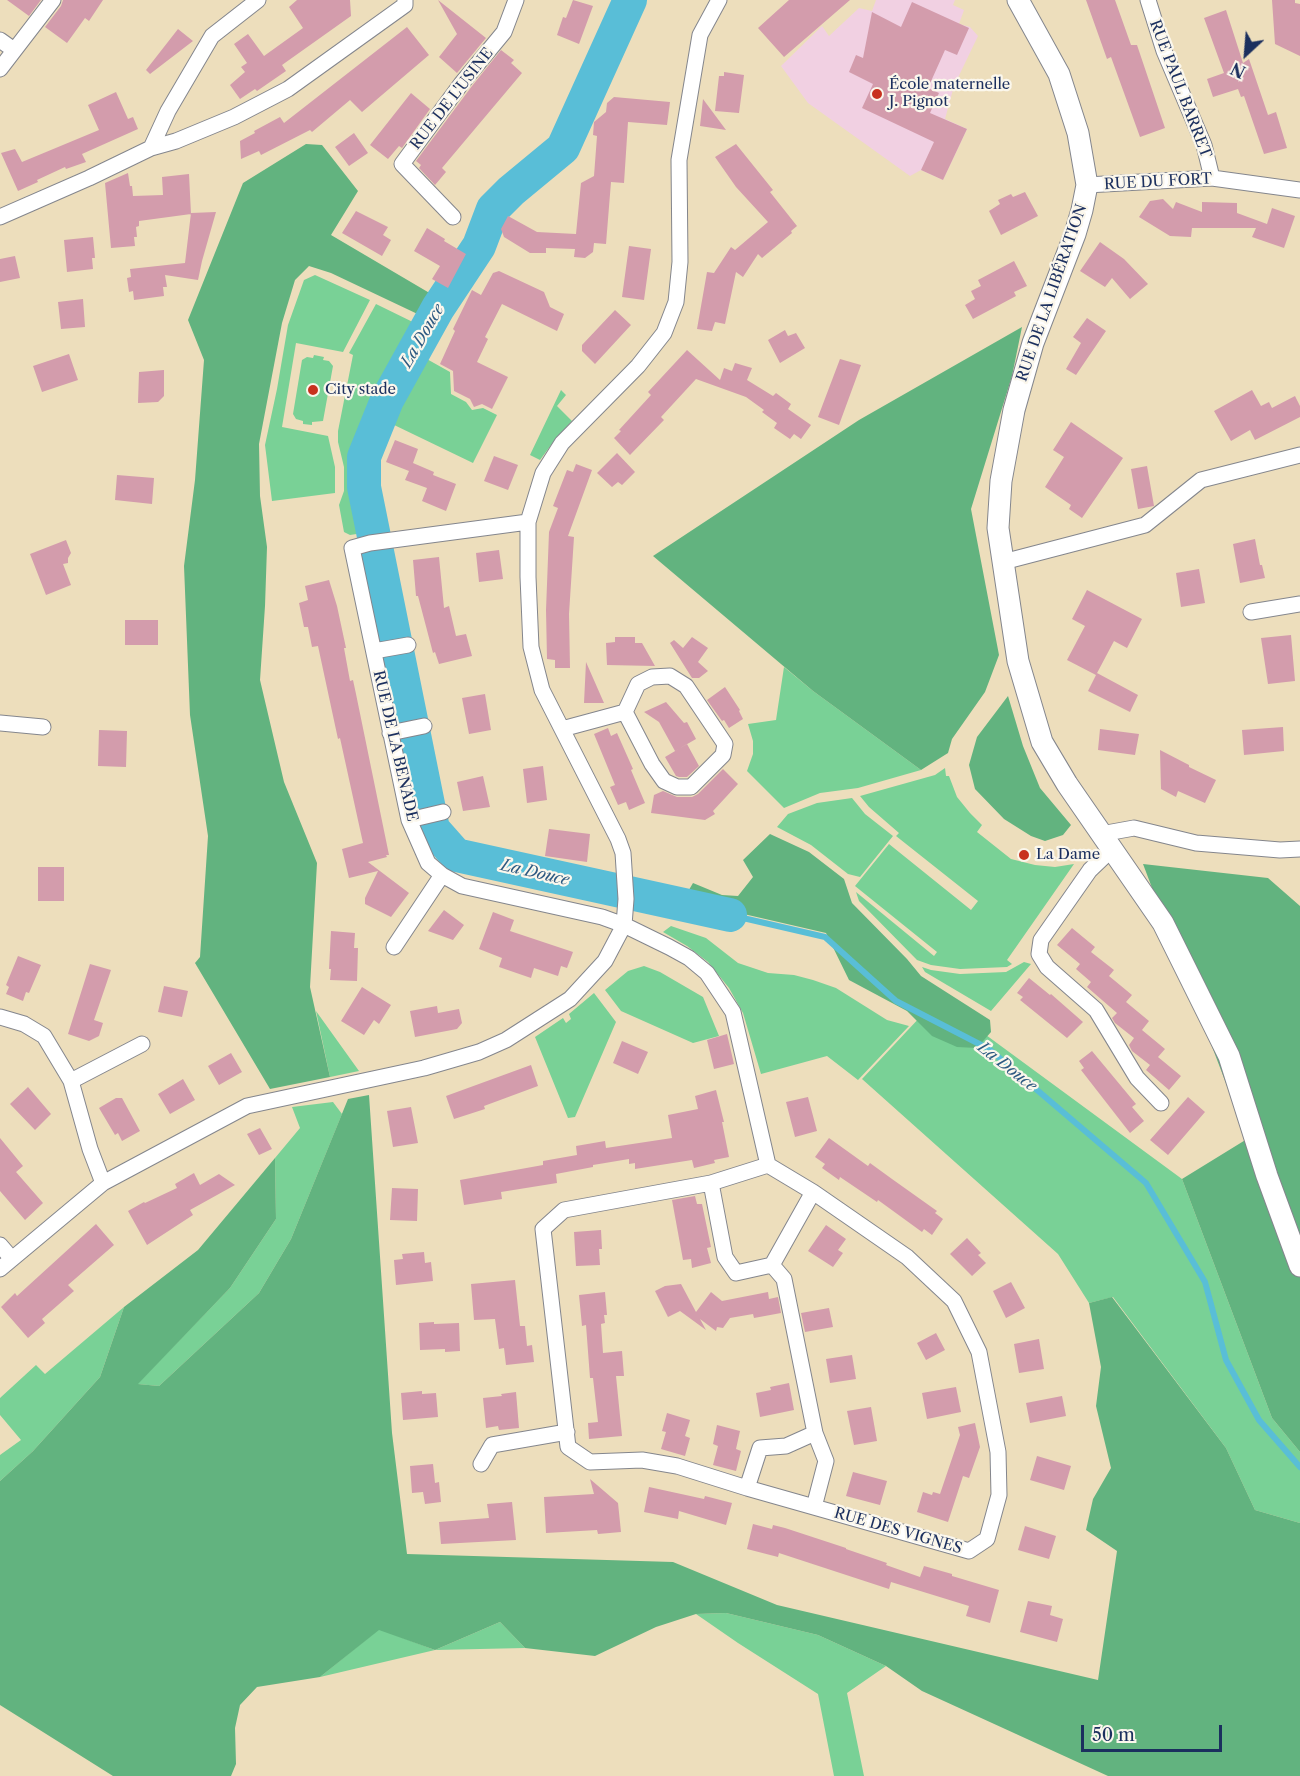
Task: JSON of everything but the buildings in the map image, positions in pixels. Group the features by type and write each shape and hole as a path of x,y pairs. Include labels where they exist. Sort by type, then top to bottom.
{"street":[{"path":"0,69 53,0"},
{"path":"151,148 168,111 212,36 258,0"},
{"path":"0,218 151,148 176,141 234,117 288,89 405,5 405,0"},
{"name":"RUE DE L'USINE","path":"453,217 402,164 461,84 504,32 516,0"},
{"path":"0,1245 6,1264 103,1184 247,1106 424,1068 479,1052 506,1040 570,999 605,961 624,925 626,892 623,853 542,690 531,647 528,522 543,473 562,443 638,366 664,333 676,302 680,262 679,160 700,34 719,0"},
{"name":"RUE DE LA LIBÉRATION","path":"1018,0 1059,74 1078,133 1087,185 1075,234 1033,343 1014,410 1001,481 998,528 1018,661 1042,742 1067,784 1163,923 1229,1056 1267,1176 1300,1266"},
{"name":"RUE PAUL BARRET","path":"1148,0 1164,51 1204,145 1212,178"},
{"path":"0,40 14,50"},
{"name":"RUE DU FORT","path":"1087,185 1212,178 1300,190"},
{"path":"1002,562 1145,525 1201,480 1300,455"},
{"name":"RUE DE LA BENADE","path":"528,522 377,542 352,548 374,651 397,731 415,818 428,863 442,875 462,886 602,917 624,925"},
{"path":"1251,612 1300,604"},
{"path":"374,651 400,647"},
{"path":"562,729 625,712 638,684 652,677 670,676 686,686 725,744 723,755 691,787 676,787 664,781 652,764 625,712"},
{"path":"0,723 43,727"},
{"path":"397,731 423,726"},
{"path":"415,818 443,812"},
{"path":"1161,1103 1137,1078 1096,1010 1047,967 1039,954 1041,940 1107,842 1134,828 1196,843 1280,850 1300,849"},
{"path":"394,947 442,875"},
{"path":"624,925 689,958 707,973 733,1012 768,1165"},
{"path":"0,1017 24,1024 44,1036 71,1081 90,1149 103,1184"},
{"path":"71,1081 142,1044"},
{"name":"RUE DES VIGNES","path":"768,1165 813,1192 907,1257 954,1301 979,1352 998,1452 999,1495 987,1539 969,1551 676,1466 642,1460 590,1462 568,1447 543,1229 564,1210 711,1183 768,1165"},
{"path":"711,1183 725,1257 736,1273 772,1265 813,1192"},
{"path":"772,1265 784,1279 815,1433 826,1461 814,1507"},
{"path":"481,1464 492,1444 567,1432"},
{"path":"747,1488 760,1448 786,1446 815,1433"}],"shaded area":[{"name":"École maternelle J. Pignot","path":"876,0 955,0 953,5 964,10 959,24 970,27 978,36 954,86 945,119 967,129 943,180 921,170 910,176 808,103 781,66 822,26 829,36 859,8 872,11"}],"green space":[{"path":"306,144 322,145 358,191 331,235 438,298 426,318 331,273 309,266 295,280 282,323 259,444 260,496 267,547 260,680 284,782 317,863 310,987 330,1077 270,1089 195,963 200,957 208,836 190,715 184,566 195,480 204,360 188,320 243,183"},
{"path":"315,275 370,300 343,352 296,343 282,427 328,436 335,467 335,493 272,501 265,445 288,325 304,280"},
{"path":"376,304 423,327 385,398 361,456 362,486 370,532 350,535 344,532 339,505 344,491 344,467 338,442 338,431 353,355 349,353"},
{"path":"1022,327 1012,376 971,509 999,655 985,692 952,739 948,753 921,770 813,691 653,556 859,420"},
{"name":"City stade","path":"314,355 324,357 323,360 329,361 333,366 323,421 312,422 312,425 303,424 303,421 296,419 293,414 302,360 307,357 313,358"},
{"path":"425,358 450,372 451,394 466,402 472,410 483,408 497,415 473,463 390,423"},
{"path":"561,390 566,395 557,406 572,421 540,460 530,455"},
{"path":"784,667 921,770 858,788 820,793 784,808 747,771 753,754 753,741 748,724 776,720"},
{"path":"1008,696 1023,746 1040,788 1071,825 1063,835 1045,841 1031,836 1004,819 975,789 969,765 977,737"},
{"path":"945,768 946,776 949,776 957,797 982,825 977,832 1011,859 1055,867 1074,864 1007,960 1012,964 1007,967 960,969 931,965 917,960 859,901 856,892 934,956 937,952 855,886 889,844 971,910 978,901 896,836 899,833 860,796 935,775"},
{"path":"852,798 865,814 893,836 860,877 848,874 811,845 777,827 788,814 817,803"},
{"path":"770,834 809,852 844,879 852,903 921,976 990,1020 991,1032 977,1048 957,1047 932,1036 907,1011 849,980 826,933 683,900 693,883 722,895 738,896 753,877 743,860"},
{"path":"1143,864 1268,878 1300,906 1300,1452 1272,1418 1182,1179 1247,1139"},
{"path":"671,926 706,938 738,963 768,973 794,975 836,988 887,1020 909,1026 858,1080 827,1056 761,1074 743,1013 729,988 708,962 663,932"},
{"path":"1024,962 1031,964 991,1011 925,972 922,967 960,974 1006,972"},
{"path":"644,966 660,972 703,997 719,1036 693,1043 621,1011 605,990 628,971"},
{"path":"594,993 616,1022 575,1117 568,1118 535,1037 563,1018 566,1023 571,1019 569,1014"},
{"path":"937,999 1182,1179 1272,1418 1300,1452 1300,1523 1255,1510 1226,1448 1113,1297 1089,1303 1058,1254 862,1079"},
{"path":"316,1011 359,1071 330,1077"},
{"path":"369,1095 392,1433 407,1554 673,1562 777,1605 1098,1680 1117,1551 1086,1530 1093,1499 1111,1468 1096,1406 1101,1367 1089,1303 1112,1297 1226,1448 1255,1510 1300,1523 1300,1776 1108,1776 922,1691 886,1666 818,1635 726,1613 696,1614 656,1627 595,1656 525,1648 500,1622 435,1650 379,1630 320,1677 257,1687 240,1705 235,1728 236,1764 231,1776 113,1776 0,1705 0,1481 33,1451 100,1377 124,1307 198,1250 275,1158 276,1219 230,1288 138,1384 159,1386 259,1293 291,1239 348,1099"},
{"path":"333,1102 342,1114 291,1239 259,1293 159,1386 137,1384 230,1288 276,1219 275,1158 300,1128 292,1107"},
{"path":"124,1307 100,1377 33,1451 0,1481 0,1455 21,1440 0,1415 0,1398 36,1365 45,1374"},
{"path":"726,1613 818,1635 886,1666 847,1693 864,1776 834,1776 818,1694 696,1614"},
{"path":"500,1622 525,1648 435,1650"},
{"path":"379,1629 435,1650 320,1677"}],"waterway":[{"name":"La Douce","path":"630,0 563,148 493,209 479,246 438,308 387,400 364,457 364,487 433,829 456,855 730,915"},
{"name":"La Douce","path":"730,915 825,937 896,1001 989,1049 1146,1183 1205,1282 1226,1360 1259,1420 1300,1467"}],"place":[{"name":"École maternelle J. Pignot","path":"877,94"},
{"name":"City stade","path":"313,390"},
{"name":"La Dame","path":"1024,855"}]}
